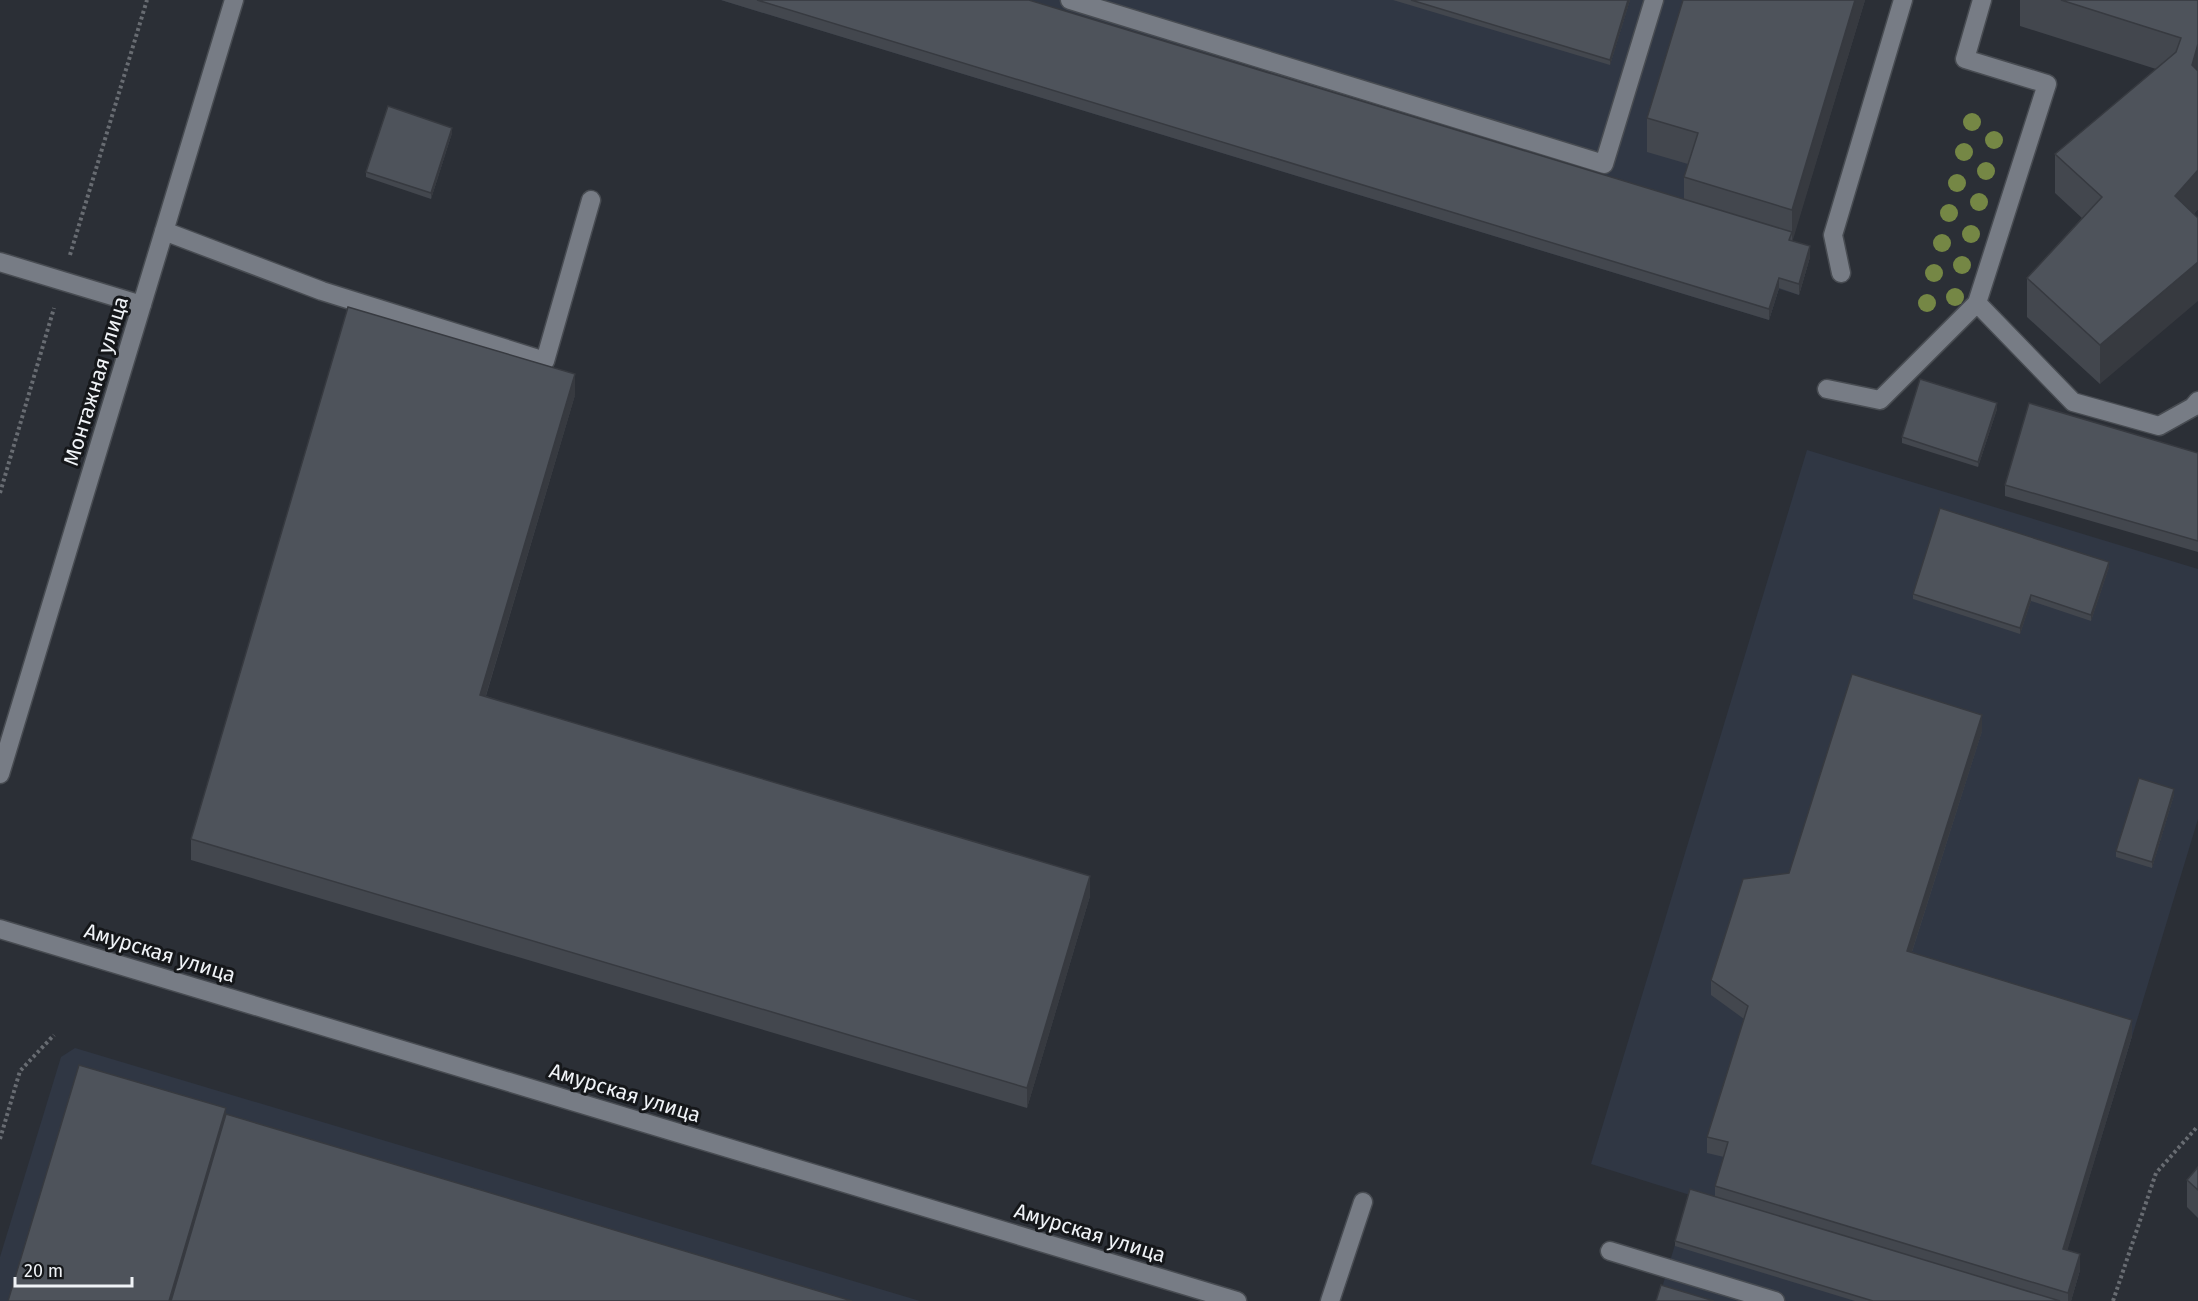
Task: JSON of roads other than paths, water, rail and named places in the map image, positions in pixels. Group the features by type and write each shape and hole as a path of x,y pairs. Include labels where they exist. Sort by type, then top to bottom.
{"street":[{"name":"Монтажная улица","path":"0,774 234,0"},
{"path":"1070,0 1604,164 1654,0"},
{"path":"1840,273 1833,235 1903,0"},
{"path":"1827,389 1880,400 1977,303 2048,84 1965,59 1982,0"},
{"path":"164,231 322,291 545,361 591,200"},
{"path":"0,262 142,305"},
{"path":"1977,303 2073,402 2159,426 2193,407 2198,401"},
{"name":"Амурская улица","path":"0,929 1237,1301"},
{"path":"1330,1301 1363,1202"},
{"path":"1610,1251 1775,1301"}]}
